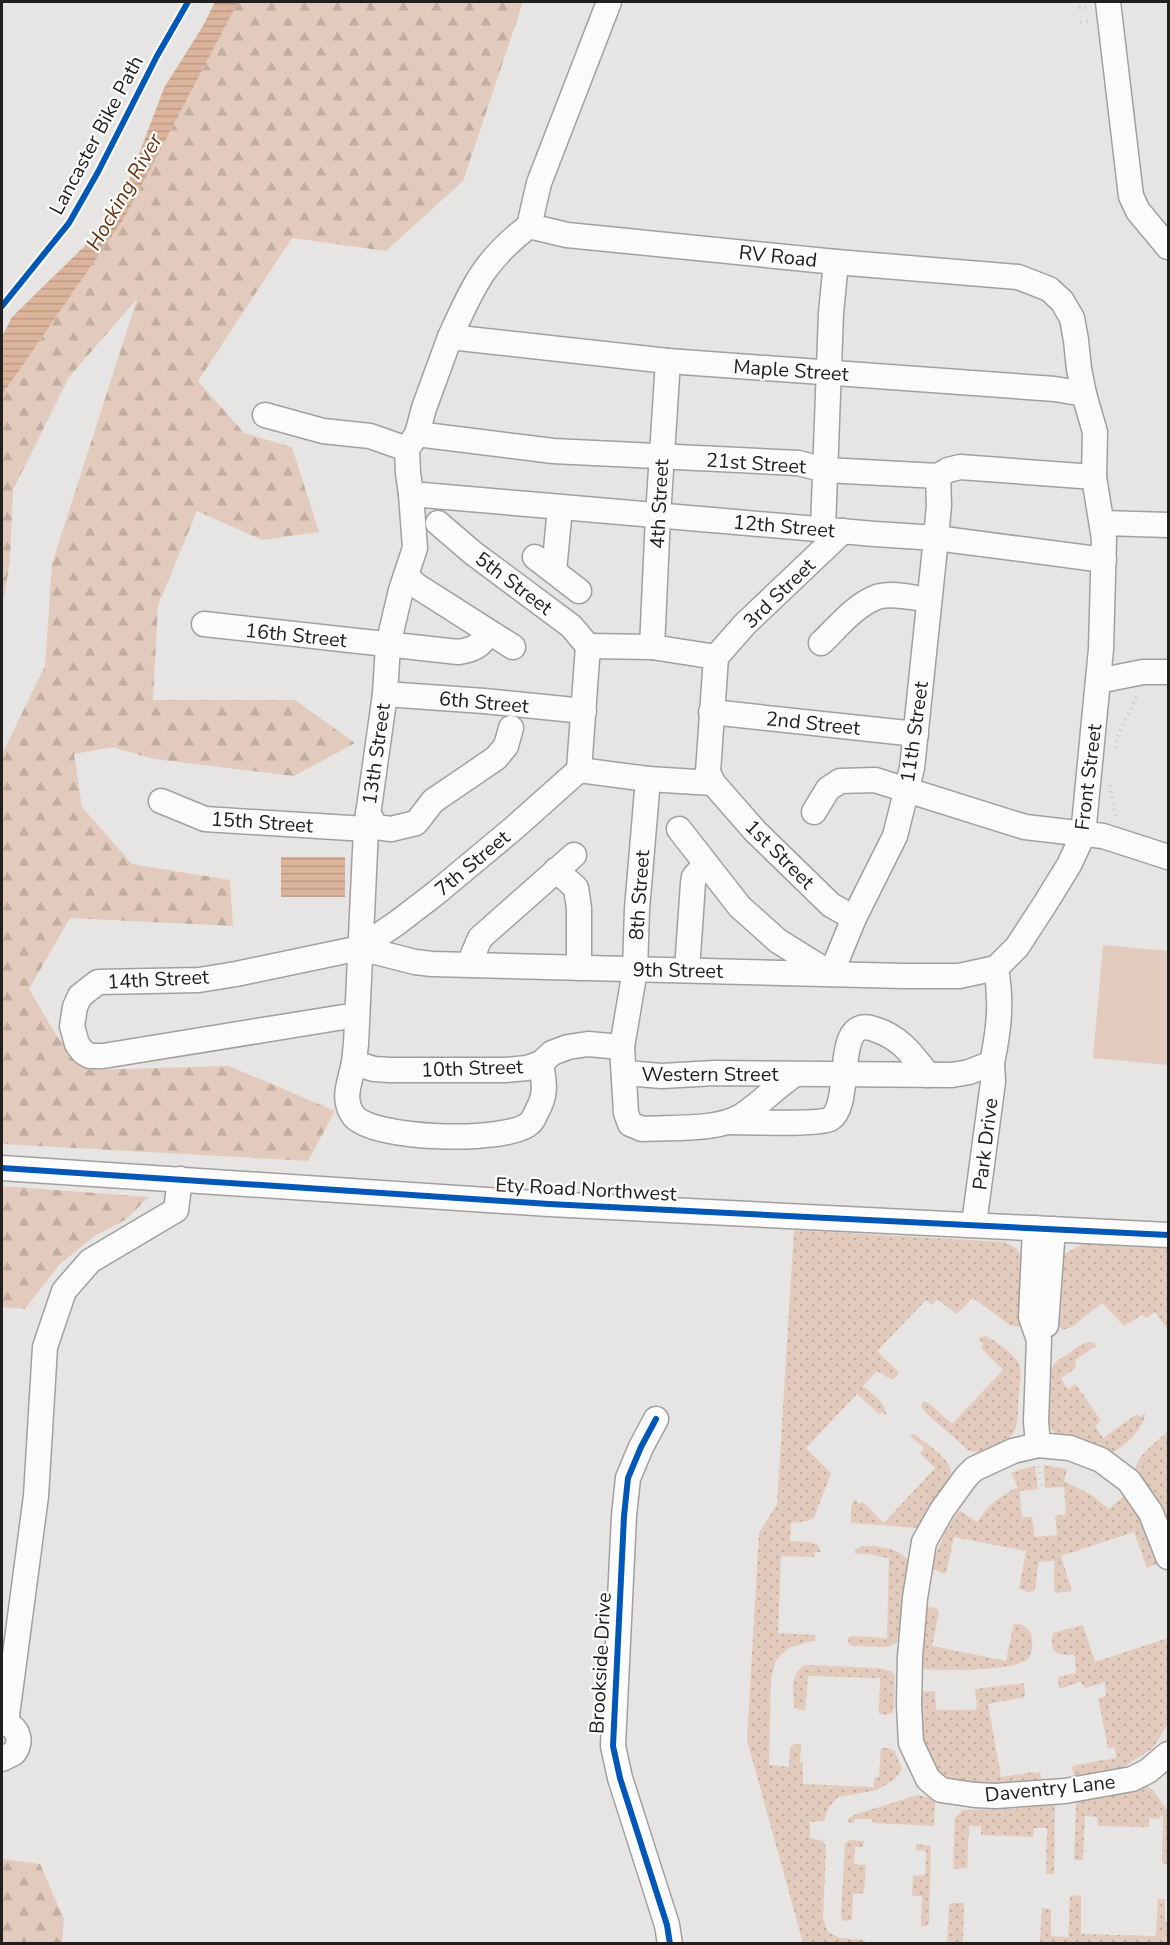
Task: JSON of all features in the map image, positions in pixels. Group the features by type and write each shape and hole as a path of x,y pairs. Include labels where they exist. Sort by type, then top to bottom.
{"street":[{"path":"412,442 450,337 476,281 487,265 512,239 529,226 539,183 609,2"},
{"path":"1108,2 1131,196 1138,211 1168,248"},
{"name":"RV Road","path":"529,226 567,235 836,262 1018,276 1049,289 1062,301 1072,318 1084,394"},
{"path":"833,530 826,470 831,313 836,262"},
{"name":"Maple Street","path":"450,337 668,361 1055,389 1084,394"},
{"name":"4th Street","path":"652,647 668,361"},
{"path":"1084,394 1095,432 1094,477 1103,523 1104,560"},
{"name":"21st Street","path":"265,416 323,431 412,442 798,463 826,470 938,476 960,467 1094,477"},
{"name":"13th Street","path":"354,1063 367,821 385,694 388,645 415,548 408,473 412,442"},
{"name":"11th Street","path":"831,974 854,918 895,836 912,768 939,505 938,476"},
{"name":"12th Street","path":"411,494 936,538 1104,560"},
{"path":"415,548 463,499"},
{"path":"560,508 544,564 579,591"},
{"name":"5th Street","path":"438,523 473,553 571,626 588,646"},
{"path":"1103,523 1168,525"},
{"name":"3rd Street","path":"716,657 833,530"},
{"name":"Front Street","path":"996,968 1017,946 1045,904 1069,865 1083,835 1101,649 1104,560"},
{"path":"406,576 417,586 513,647"},
{"path":"821,643 858,608 877,597 929,600"},
{"name":"16th Street","path":"204,624 458,652 471,650 482,643 488,633"},
{"path":"588,646 652,647 716,657 708,772 713,783 648,779 579,770 588,646"},
{"path":"1101,649 1143,672"},
{"path":"1098,681 1143,672 1168,672"},
{"name":"6th Street","path":"385,694 584,711"},
{"name":"2nd Street","path":"711,712 916,734"},
{"path":"367,821 376,826 391,829 416,823 433,801 496,758 506,746 511,728"},
{"name":"7th Street","path":"360,948 436,893 579,770"},
{"name":"8th Street","path":"622,1047 635,970 637,909 648,779"},
{"path":"814,812 828,789 840,781 875,780 1025,827 1103,836 1168,857"},
{"name":"1st Street","path":"713,783 755,831 831,905 854,918"},
{"name":"15th Street","path":"161,801 205,819 367,821"},
{"path":"679,830 740,907 778,941 831,974"},
{"path":"469,964 480,938 565,863 576,888 579,908 579,968"},
{"path":"687,970 694,877 706,864"},
{"name":"9th Street","path":"360,948 415,962 635,970 959,976 996,968"},
{"name":"14th Street","path":"356,1015 103,1056 90,1056 83,1052 77,1044 72,1026 75,1007 80,996 98,982 199,980 360,948"},
{"path":"992,1063 1000,1024 1000,992 996,968"},
{"name":"Western Street","path":"622,1047 628,1122 642,1129 729,1122 827,1120 837,1110 847,1047 853,1031 860,1026 894,1037 908,1048 928,1075"},
{"name":"10th Street","path":"354,1063 374,1069 505,1070 527,1068 542,1063 552,1053 568,1047 588,1044 622,1047"},
{"path":"354,1063 347,1087 348,1102 352,1114 358,1121 385,1131 462,1137 516,1131 530,1123 544,1098 542,1063"},
{"name":"Western Street","path":"625,1074 662,1076 715,1073 928,1075 969,1072 992,1063"},
{"name":"Park Drive","path":"974,1224 993,1082 992,1063"},
{"name":"Western Street","path":"729,1122 742,1116 777,1086 794,1075"},
{"name":"Ety Road Northwest","path":"2,1168 549,1204 1168,1235"},
{"path":"2,1759 14,1753 19,1742 16,1730 4,1723 36,1496 45,1347 64,1292 90,1261 176,1210 180,1179"},
{"path":"1044,1229 1047,1320 1039,1340 1036,1421 1038,1445 1070,1448 1101,1461 1129,1481 1151,1513 1168,1557"},
{"name":"Brookside Drive","path":"656,1419 628,1479 624,1516 613,1746 620,1778 667,1925 670,1944"},
{"name":"Daventry Lane","path":"1038,1445 1013,1451 974,1469 954,1494 924,1542 910,1657 911,1743 928,1779 941,1790 996,1796 1065,1791 1132,1779 1148,1771 1168,1754"}],"path":[{"path":"1114,754 1117,734 1132,708"},
{"path":"1112,775 1110,785 1117,822"}],"green space":[{"path":"238,2 523,2 463,181 386,251 292,238 198,381 244,433 292,447 319,532 262,540 197,511 158,605 153,700 295,700 355,743 294,776 154,759 112,747 74,754 82,807 132,864 230,880 233,926 70,918 29,989 56,1035 89,1070 229,1066 335,1111 308,1161 2,1144 2,754 45,666 52,564 137,299 69,377 13,490 10,561 2,608 2,395 125,217"},
{"path":"1103,945 1168,951 1168,1065 1093,1058"},
{"path":"2,1186 149,1197 125,1220 96,1235 60,1264 25,1309 2,1307"},
{"path":"794,1230 1005,1242 1016,1248 1024,1260 1022,1324 1019,1327 1010,1325 973,1298 957,1314 937,1299 932,1305 926,1300 877,1351 899,1372 892,1380 877,1371 863,1386 881,1402 886,1415 882,1412 880,1415 857,1394 806,1448 831,1473 814,1518 791,1523 790,1541 818,1545 821,1552 815,1552 815,1557 781,1556 778,1633 816,1635 815,1640 789,1648 776,1660 771,1678 769,1765 789,1767 790,1748 794,1744 801,1744 800,1763 803,1762 803,1784 874,1787 874,1778 879,1777 881,1748 895,1751 902,1769 895,1779 877,1790 838,1797 829,1807 824,1821 810,1822 810,1838 823,1841 826,1847 823,1918 828,1932 840,1938 895,1943 803,1943 747,1740 759,1533 777,1504"},
{"path":"1082,1244 1168,1247 1168,1330 1155,1312 1146,1318 1142,1315 1124,1326 1102,1303 1073,1326 1063,1330 1058,1326 1058,1267 1063,1255"},
{"path":"985,1336 1015,1358 1020,1366 1021,1378 1016,1426 1013,1433 1003,1444 988,1451 979,1452 968,1450 921,1406 923,1401 929,1403 952,1424 1003,1370 981,1348 983,1344 978,1338"},
{"path":"1089,1342 1096,1346 1075,1360 1076,1368 1061,1378 1068,1389 1076,1384 1101,1421 1095,1426 1103,1438 1137,1414 1140,1417 1145,1413 1142,1424 1134,1436 1113,1452 1057,1435 1051,1429 1048,1420 1051,1369 1057,1361"},
{"path":"1168,1431 1168,1522 1164,1510 1135,1470 1144,1454"},
{"path":"914,1434 941,1455 951,1470 951,1476 944,1491 919,1528 851,1523 851,1507 855,1499 860,1504 862,1501 884,1523 935,1468 920,1453 924,1448 910,1436"},
{"path":"1043,1465 1067,1469 1064,1481 1093,1496 1109,1509 1125,1495 1137,1511 1158,1561 1157,1564 1147,1568 1134,1532 1061,1556 1072,1591 1056,1593 1054,1590 1054,1561 1039,1562 1034,1591 1019,1589 1026,1551 954,1537 946,1574 933,1569 942,1538 955,1516 960,1511 977,1522 995,1501 1018,1487 1011,1473 1021,1469 1035,1466 1038,1489 1020,1491 1022,1517 1032,1517 1035,1537 1057,1535 1055,1516 1066,1514 1064,1487 1045,1488"},
{"path":"862,1546 886,1548 908,1559 899,1634 896,1643 888,1647 849,1644 848,1638 851,1636 887,1638 889,1558 855,1554 856,1549"},
{"path":"937,1608 939,1612 932,1646 1006,1661 1014,1623 1023,1625 1030,1631 1032,1645 1030,1656 1021,1663 995,1668 925,1669 921,1666 925,1609"},
{"path":"1083,1625 1095,1662 1168,1638 1168,1724 1153,1748 1122,1768 1074,1777 1072,1767 1075,1765 1116,1758 1115,1747 1108,1748 1098,1698 1106,1696 1105,1682 1086,1688 1080,1682 1059,1689 1058,1677 1076,1673 1075,1656 1062,1655 1055,1651 1052,1644 1053,1633"},
{"path":"805,1665 879,1668 890,1671 895,1675 892,1713 879,1714 880,1678 808,1676 805,1711 795,1708 794,1678"},
{"path":"1024,1683 1025,1697 988,1704 1001,1777 1040,1772 1042,1783 998,1788 945,1780 929,1768 917,1724 919,1692 935,1691 936,1710 975,1710 977,1706 975,1689"},
{"path":"1144,1784 1153,1790 1168,1811 1167,1864 1163,1864 1162,1861 1163,1817 1161,1816 1159,1819 1149,1818 1149,1827 1098,1826 1097,1817 1085,1816 1083,1860 1074,1860 1076,1801 1127,1792"},
{"path":"917,1795 928,1797 935,1802 934,1826 874,1823 871,1819 855,1819 854,1823 848,1822 849,1818 854,1815"},
{"path":"1052,1803 1055,1805 1054,1874 1046,1874 1047,1828 1034,1828 1033,1837 981,1835 981,1826 969,1826 967,1868 953,1869 955,1818 963,1810 1015,1809"},
{"path":"850,1840 864,1841 863,1847 855,1847 854,1864 866,1865 864,1893 853,1894 852,1920 845,1921 841,1916 845,1844"},
{"path":"916,1844 931,1846 927,1926 921,1926 922,1896 912,1896 913,1876 925,1875 926,1851 916,1850"},
{"path":"2,1859 40,1864 64,1919 62,1943 2,1943"},
{"path":"1081,1895 1081,1934 1156,1936 1158,1899 1165,1899 1168,1943 1040,1943 1042,1908 1051,1909 1051,1936 1068,1937 1070,1896"},
{"path":"951,1903 964,1903 963,1943 947,1943"}],"water":[{"name":"Hocking River","path":"215,2 238,2 125,217 2,395 2,337 12,317 96,235 127,186 164,88 203,26"},
{"path":"281,857 345,857 345,897 281,897"}],"cycle path":[{"name":"Lancaster Bike Path","path":"2,306 69,223 188,2"},
{"path":"2,1168 549,1204 1168,1235"},
{"path":"656,1419 628,1478 624,1516 613,1746 620,1778 667,1925 670,1944"}]}
